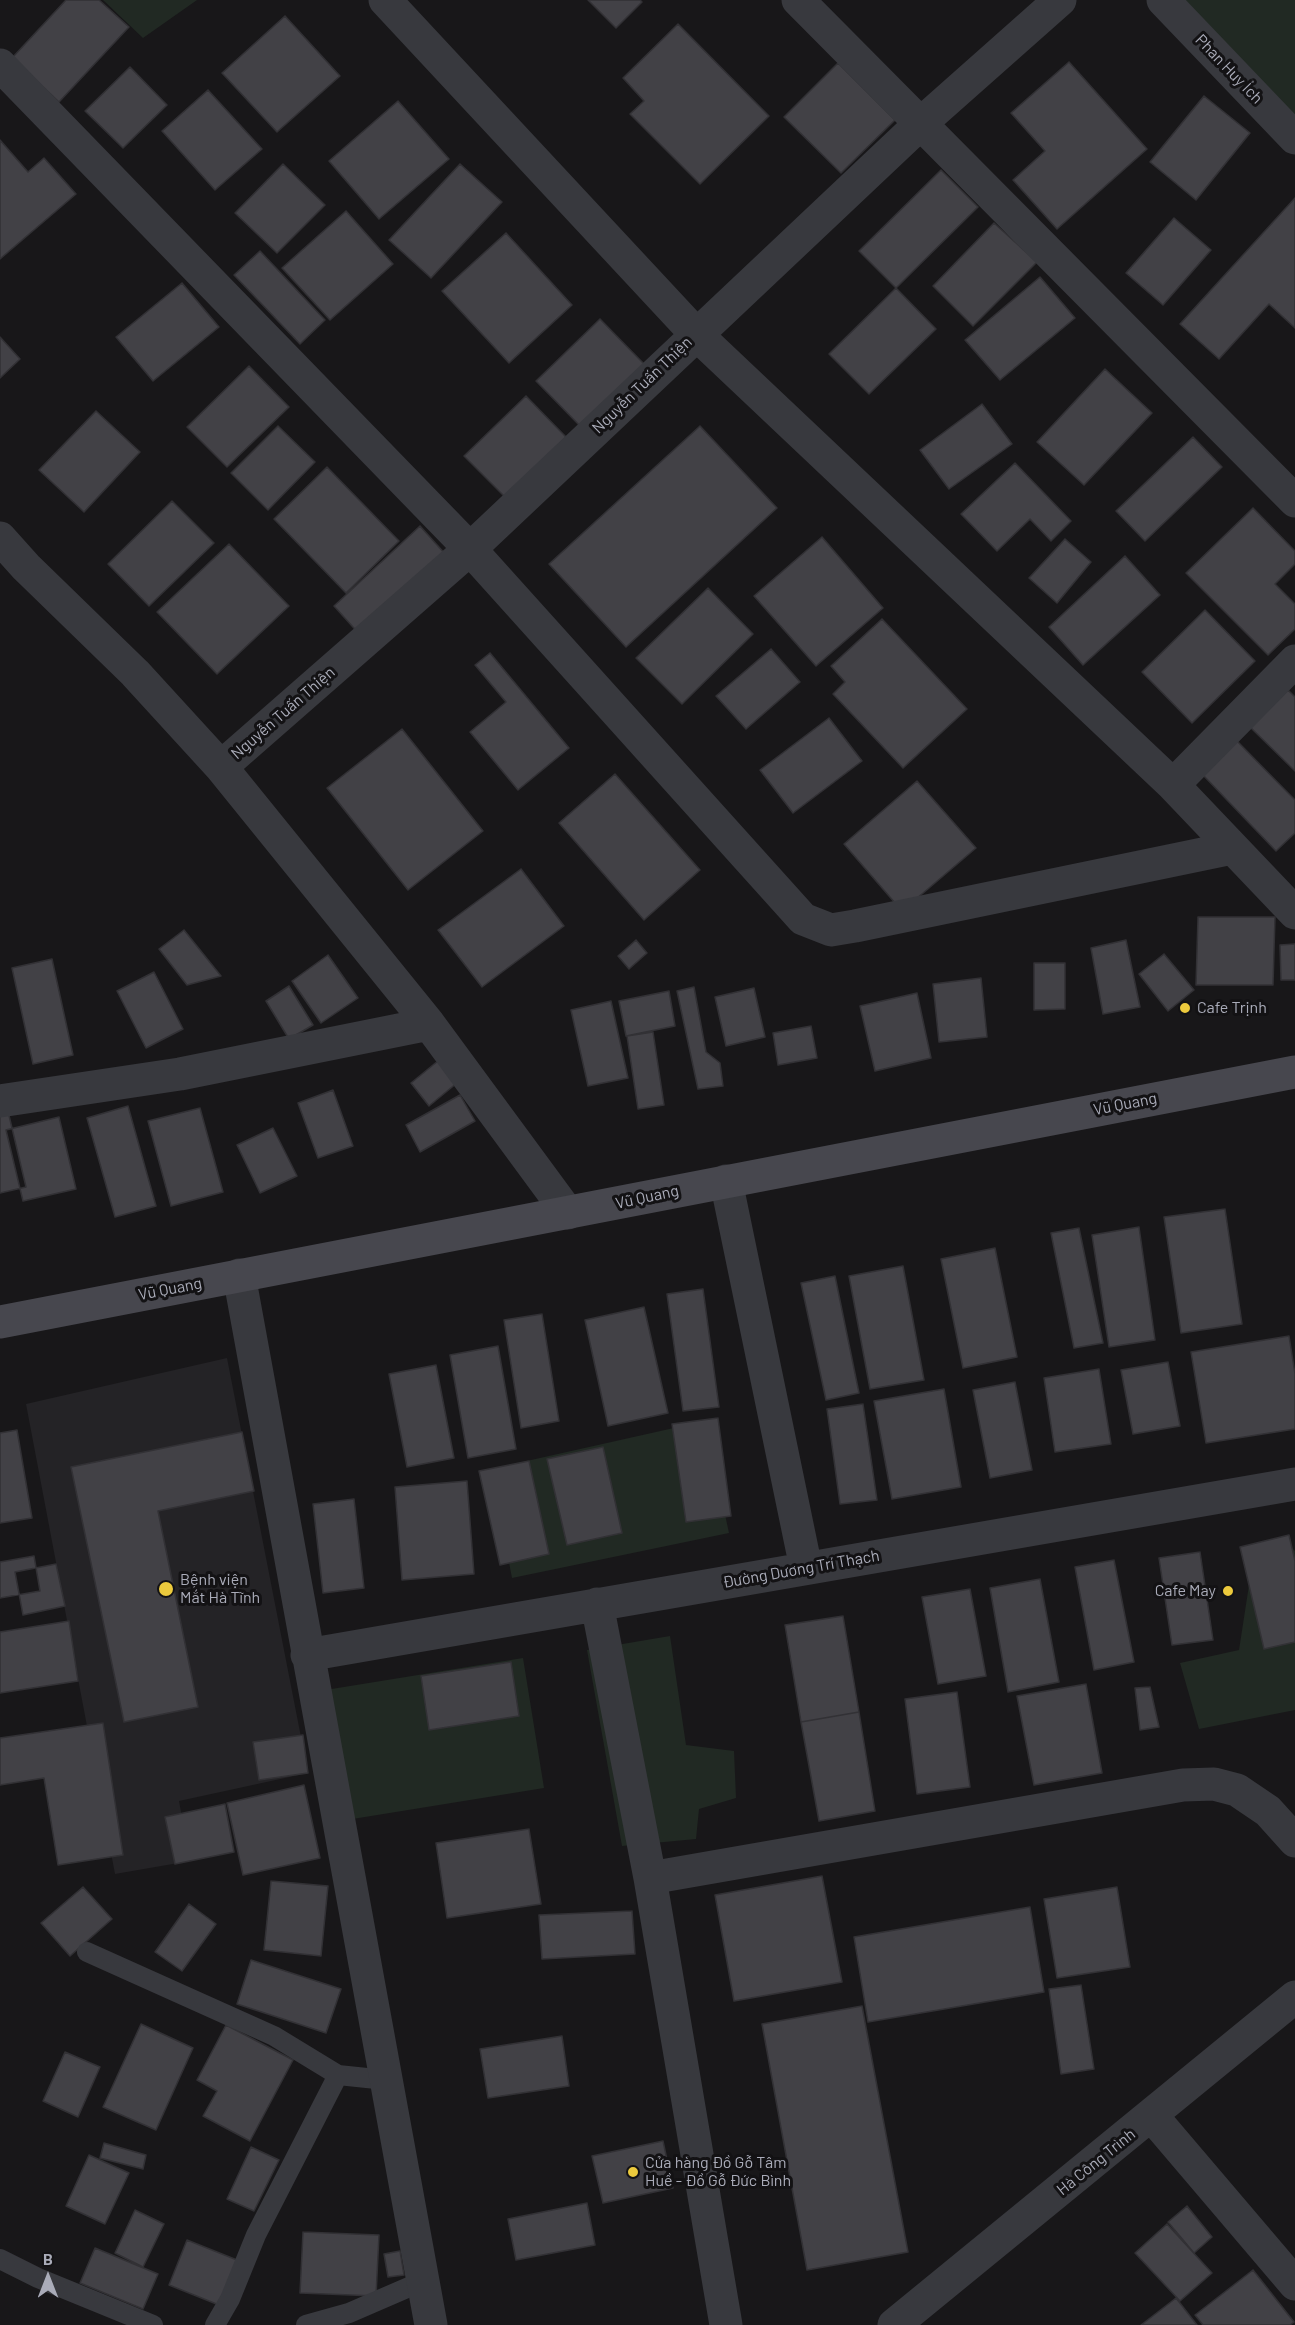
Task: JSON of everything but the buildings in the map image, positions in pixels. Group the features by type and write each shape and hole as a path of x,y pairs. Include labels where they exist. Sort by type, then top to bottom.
{"main road":[{"name":"Vũ Quang","path":"0,1322 568,1213 726,1180 1295,1072"}],"street":[{"path":"385,0 696,334 1173,784 1295,913"},
{"path":"798,0 919,125 1295,501"},
{"name":"Nguyễn Tuấn Thiện","path":"221,767 470,549 919,125 1060,0"},
{"name":"Phan Huy Ích","path":"1163,0 1295,138"},
{"path":"0,65 470,549 803,918 831,930 1232,848"},
{"path":"0,538 13,569 135,673 221,767 429,1024 568,1213"},
{"path":"1173,784 1295,661"},
{"path":"0,1101 180,1074 429,1024"},
{"path":"726,1180 806,1568"},
{"path":"239,1275 306,1654 431,2325"},
{"name":"Đường Dương Trí Thạch","path":"306,1654 1295,1485"},
{"path":"597,1604 650,1878 726,2325"},
{"path":"650,1878 1183,1785 1214,1784 1237,1790 1268,1811 1295,1841"},
{"name":"Hà Công Trình","path":"894,2325 1152,2116 1295,1996"},
{"path":"1152,2116 1295,2284"}],"lane":[{"path":"87,1952 274,2036 338,2075 386,2080"},
{"path":"215,2325 230,2299 256,2235 338,2075"},
{"path":"0,2259 38,2278 153,2325"},
{"path":"306,2325 349,2313 423,2281"}],"shaded area":[{"path":"103,0 197,0 143,38"},
{"path":"1185,0 1295,0 1295,125"},
{"name":"Bệnh viện Mắt Hà Tĩnh","path":"227,1358 308,1773 179,1801 190,1861 115,1874 26,1404"},
{"path":"705,1421 729,1533 512,1578 491,1469"},
{"path":"1255,1546 1295,1551 1295,1710 1199,1729 1180,1663 1239,1650"},
{"path":"670,1636 686,1745 734,1751 736,1798 699,1809 696,1839 622,1846 587,1650"},
{"path":"523,1658 544,1788 334,1822 313,1692"}],"place":[{"name":"Cafe Trịnh","path":"1185,1008"},
{"name":"Bệnh viện Mắt Hà Tĩnh","path":"166,1589"},
{"name":"Cafe May","path":"1228,1591"},
{"name":"Cửa hàng Đồ Gỗ Tâm Huề - Đồ Gỗ Đức Bình","path":"633,2172"}]}
